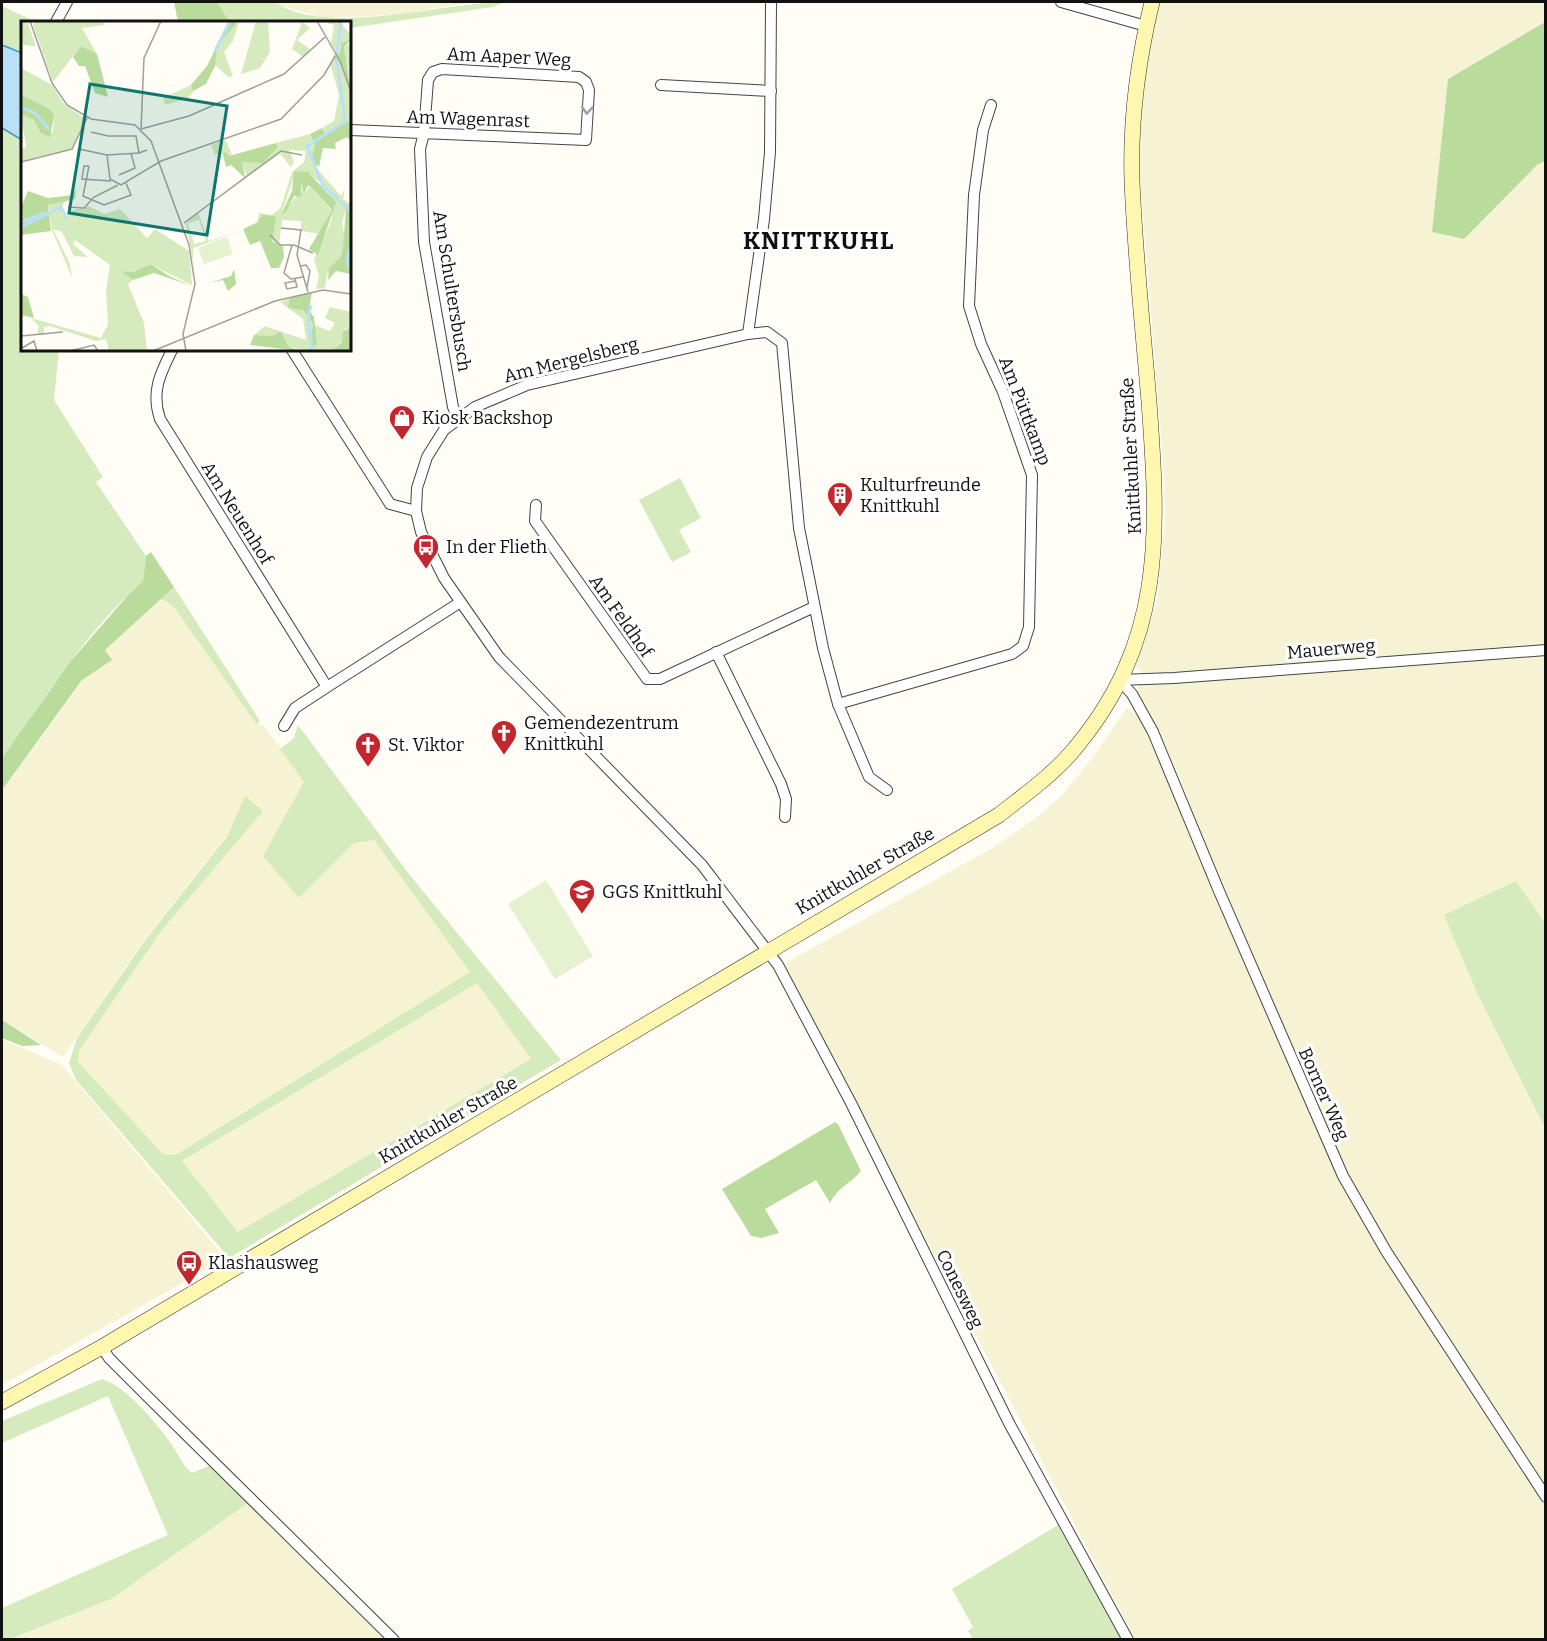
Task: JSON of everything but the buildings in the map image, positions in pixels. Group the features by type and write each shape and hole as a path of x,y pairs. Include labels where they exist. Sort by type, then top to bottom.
{"street":[{"path":"57,21 67,2"},
{"path":"771,2 771,91 764,219 748,334 767,332 782,343 799,528 814,608 838,704 869,777 887,790"},
{"path":"1061,2 1146,26"},
{"name":"Knittkuhler Straße","path":"2,1402 102,1347 999,815 1070,754 1101,712 1132,651 1148,598 1156,538 1155,474 1132,179 1134,108 1146,26 1152,2"},
{"name":"Am Aaper Weg","path":"424,133 428,80 433,72 442,69 579,77 586,82 589,90 586,140"},
{"path":"661,86 771,91"},
{"name":"Am Püttkamp","path":"838,704 1012,654 1023,646 1028,634 1032,474 1003,392 981,344 969,306 974,195 983,130 991,105"},
{"name":"Am Wagenrast","path":"351,130 586,140"},
{"name":"Am Schultersbusch","path":"424,133 420,149 424,242 453,407 458,418"},
{"name":"Am Mergelsberg","path":"748,334 526,386 491,399 458,418 440,435 427,457 417,488 417,511 424,543 459,603 499,657 702,865 768,950"},
{"name":"Am Neuenhof","path":"172,351 156,382 156,407 160,419 327,687"},
{"path":"293,351 390,504 417,511"},
{"name":"Am Feldhof","path":"536,505 535,521 647,679 660,680 814,608"},
{"path":"284,726 295,708 459,603"},
{"name":"Mauerweg","path":"1119,680 1545,651"},
{"path":"716,652 781,784 786,799 785,817"},
{"name":"Borner Weg","path":"1119,680 1132,694 1153,732 1313,1111 1362,1212 1545,1497"},
{"name":"Conesweg","path":"768,950 851,1103 1009,1423 1128,1640"},
{"path":"102,1347 109,1358 144,1394 394,1640"}],"shaded area":[{"path":"275,2 474,2 393,15 324,18"},
{"path":"1156,2 1545,2 1545,22 1448,79 1432,232 1464,239 1537,165 1545,161 1545,646 1147,677 1135,666 1157,600 1165,523 1164,475 1136,129"},
{"path":"161,598 174,607 257,725 263,725 354,843 374,840 470,972 174,1155 163,1154 77,1062 79,1051 162,930 237,841 227,835 145,939 63,1057 2,1020 2,790 105,650"},
{"path":"1545,654 1545,923 1516,881 1478,995 1545,1128 1545,1491 1389,1250 1346,1175 1223,890 1176,768 1138,693 1138,687 1143,684"},
{"path":"1127,708 1138,716 1161,761 1340,1181 1384,1256 1545,1505 1545,1639 1135,1639 782,965 994,847 1036,818 1061,796 1087,765"},
{"path":"477,983 531,1059 238,1232 182,1161"},
{"path":"2,1039 62,1065 221,1253 223,1260 2,1385"},
{"path":"251,1501 391,1640 11,1640 111,1599"}],"green space":[{"path":"174,2 217,2 227,18 233,21 178,21"},
{"path":"217,2 275,2 297,12 323,17 354,18 505,2 493,7 351,28 351,21 232,21 227,19"},
{"path":"2,6 34,21 21,21 21,351 59,351 54,400 103,477 96,482 146,556 143,581 122,600 85,643 2,758"},
{"path":"1545,22 1545,161 1537,165 1464,239 1432,232 1448,79"},
{"path":"680,478 701,518 679,530 691,552 672,562 639,500"},
{"path":"151,552 174,587 105,650 112,660 82,680 2,790 2,758 70,662 143,581 146,556"},
{"path":"174,587 260,721 257,725 174,607 161,598"},
{"path":"298,725 409,874 561,1060 229,1258 76,1080 69,1063 77,1038 146,939 228,835 245,796 263,811 162,930 79,1051 78,1062 163,1154 175,1155 470,972 374,840 354,843 299,898 263,856 304,782 280,749 294,738","holes":["477,983 531,1059 238,1232 182,1161"]},
{"path":"546,880 593,956 555,979 508,904"},
{"path":"1516,881 1545,923 1545,1128 1478,995 1444,915"},
{"path":"2,1020 41,1045 22,1046 2,1038"},
{"path":"835,1122 861,1171 837,1193 830,1203 816,1180 765,1209 779,1233 761,1238 751,1236 722,1189"},
{"path":"102,1379 121,1389 148,1415 173,1446 188,1470 192,1473 211,1465 251,1501 111,1599 11,1639 2,1639 2,1608 168,1535 108,1396 2,1443 2,1421"},
{"path":"1058,1525 1121,1639 973,1639 968,1631 973,1627 952,1589"}],"water":[{"path":"2,45 21,53 21,139 2,128"}],"place":[{"name":"Kiosk Backshop","path":"402,441"},
{"name":"Kulturfreunde Knittkuhl","path":"840,518"},
{"name":"In der Flieth","path":"426,570"},
{"name":"Gemendezentrum Knittkuhl","path":"504,756"},
{"name":"St. Viktor","path":"368,768"},
{"name":"GGS Knittkuhl","path":"582,915"},
{"name":"Klashausweg","path":"189,1286"}],"district":[{"name":"KNITTKUHL","path":"819,241"}]}
